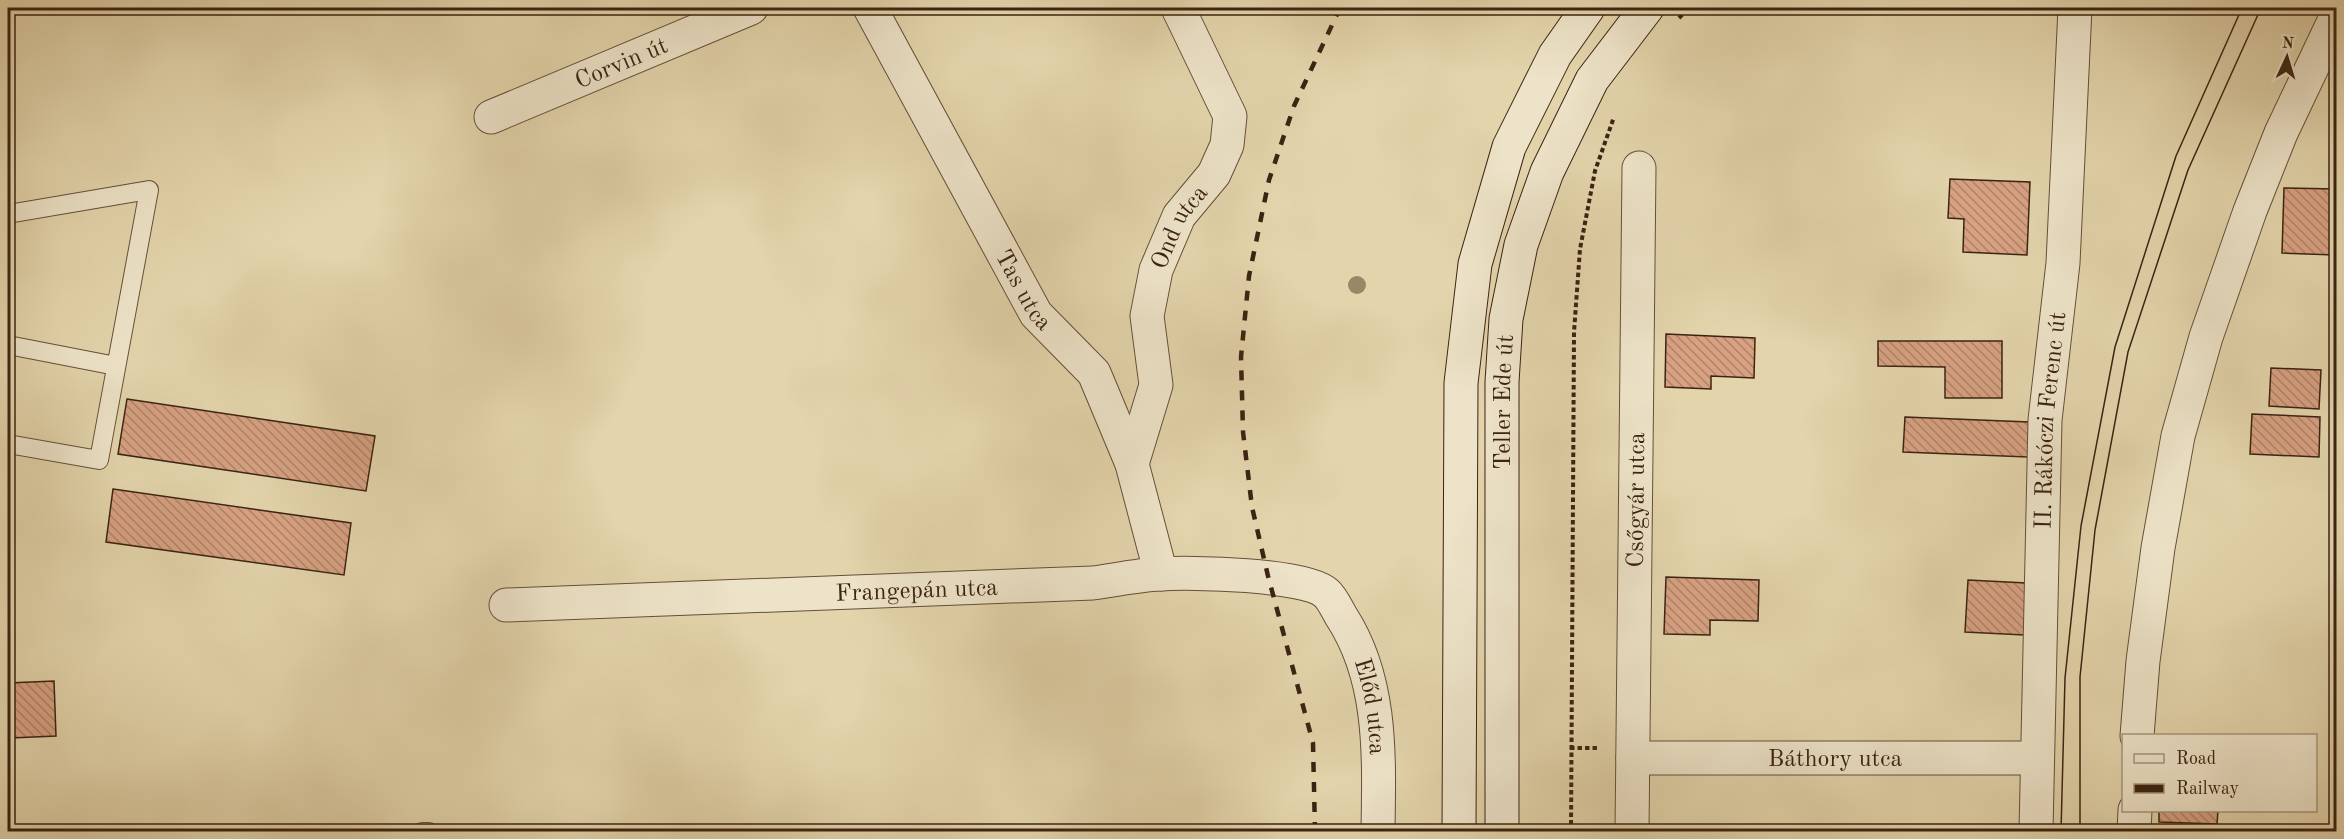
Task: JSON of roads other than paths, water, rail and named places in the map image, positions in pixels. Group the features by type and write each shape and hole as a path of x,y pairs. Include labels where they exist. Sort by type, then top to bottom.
{"street":[{"name":"Corvin út","path":"491,117 751,8"},
{"name":"Tas utca","path":"870,8 1036,315 1094,373 1132,464 1161,574"},
{"name":"Ond utca","path":"1132,464 1156,385 1148,316 1156,270 1179,216 1214,174 1227,145 1230,116 1178,8"},
{"name":"Teller Ede út","path":"1460,831 1461,383 1475,264 1509,147 1555,55 1588,8"},
{"name":"II. Rákóczi Ferenc út","path":"2036,831 2045,420 2062,263 2075,8"},
{"name":"Teller Ede út","path":"1502,831 1502,382 1506,319 1521,245 1547,172 1592,80 1661,16"},
{"path":"2138,734 2143,661 2158,548 2184,414 2206,337 2250,211 2281,133 2337,17"},
{"name":"Csőgyár utca","path":"1632,831 1639,168"},
{"name":"Frangepán utca","path":"506,605 1093,583 1161,574 1268,576 1326,592"},
{"name":"Előd utca","path":"1326,592 1355,637 1371,686 1379,746 1378,831"},
{"name":"Báthory utca","path":"1633,758 2037,758"},
{"path":"2134,831 2135,812"}],"lane":[{"path":"8,214 149,190 99,460 8,444"},
{"path":"8,345 116,366"},
{"path":"422,831 429,831"}],"tram line":[{"path":"2061,832 2065,678 2081,526 2115,347 2176,156 2242,8"},
{"path":"2080,832 2080,677 2095,530 2128,352 2188,170 2261,8"}],"railway":[{"path":"1315,832 1313,743 1252,507 1243,432 1241,357 1249,276 1269,180 1294,106 1340,8"}]}
